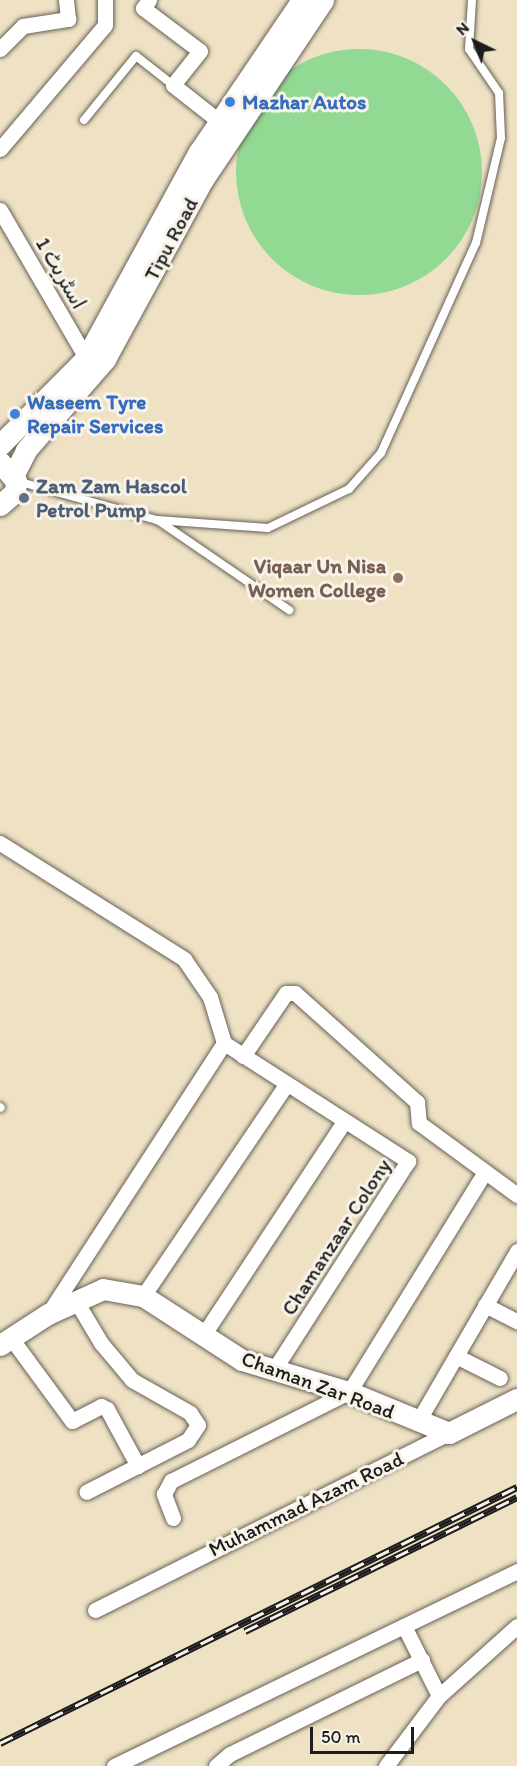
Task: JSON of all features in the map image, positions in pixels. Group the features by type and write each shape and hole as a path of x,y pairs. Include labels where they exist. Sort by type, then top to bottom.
{"main road":[{"path":"0,445 86,358 220,122 302,0"},
{"name":"Tipu Road","path":"2,505 10,472 26,450 105,359 202,181 323,0"},
{"name":"Chaman Zar Road","path":"6,1341 48,1314 103,1289 143,1296 242,1360 349,1392 417,1423 449,1433"},
{"name":"Muhammad Azam Road","path":"449,1433 517,1400"}],"street":[{"path":"0,49 23,26 68,19 66,0"},
{"path":"0,149 105,25 105,0"},
{"path":"149,0 143,8 200,51 173,85 220,122"},
{"name":"اسٹریٹ 1","path":"0,210 86,358"},
{"path":"0,843 184,959 210,997 224,1043 48,1314"},
{"path":"243,1056 286,993 295,993 417,1102 419,1123 483,1175 517,1195"},
{"name":"Chamanzaar Colony","path":"224,1043 285,1086 409,1164 275,1368"},
{"path":"143,1296 285,1086"},
{"path":"202,1336 344,1122"},
{"path":"173,1518 164,1494 171,1481 349,1392 483,1175"},
{"path":"417,1423 517,1251"},
{"path":"76,1301 101,1343 132,1380 196,1417 188,1440 86,1492"},
{"path":"485,1305 517,1321"},
{"path":"6,1341 72,1421 101,1406 107,1409 138,1466"},
{"path":"456,1356 500,1378"},
{"name":"Muhammad Azam Road","path":"95,1610 449,1433"},
{"path":"114,1766 517,1571"},
{"path":"404,1626 439,1696"},
{"path":"386,1766 439,1696 517,1626"},
{"path":"216,1766 230,1754 422,1660"}],"lane":[{"path":"10,472 157,520 268,528 349,489 381,453 476,243 501,138 499,93 470,50 472,0"},
{"path":"84,120 136,56 173,85"},
{"path":"157,520 289,610"}],"green space":[{"path":"359,49 383,51 406,58 427,70 446,85 461,104 473,125 480,148 482,172 480,196 473,219 461,240 446,259 427,274 406,286 383,293 359,295 335,293 312,286 291,274 272,259 257,240 245,219 238,196 236,172 238,148 245,125 257,104 272,85 291,70 312,58 335,51"}],"railway":[{"path":"0,1743 517,1487"},
{"path":"245,1631 517,1497"}],"place":[{"name":"Mazhar Autos","path":"230,102"},
{"name":"Waseem Tyre Repair Services","path":"15,414"},
{"name":"Zam Zam Hascol Petrol Pump","path":"24,498"},
{"name":"Viqaar Un Nisa Women College","path":"398,578"}]}
